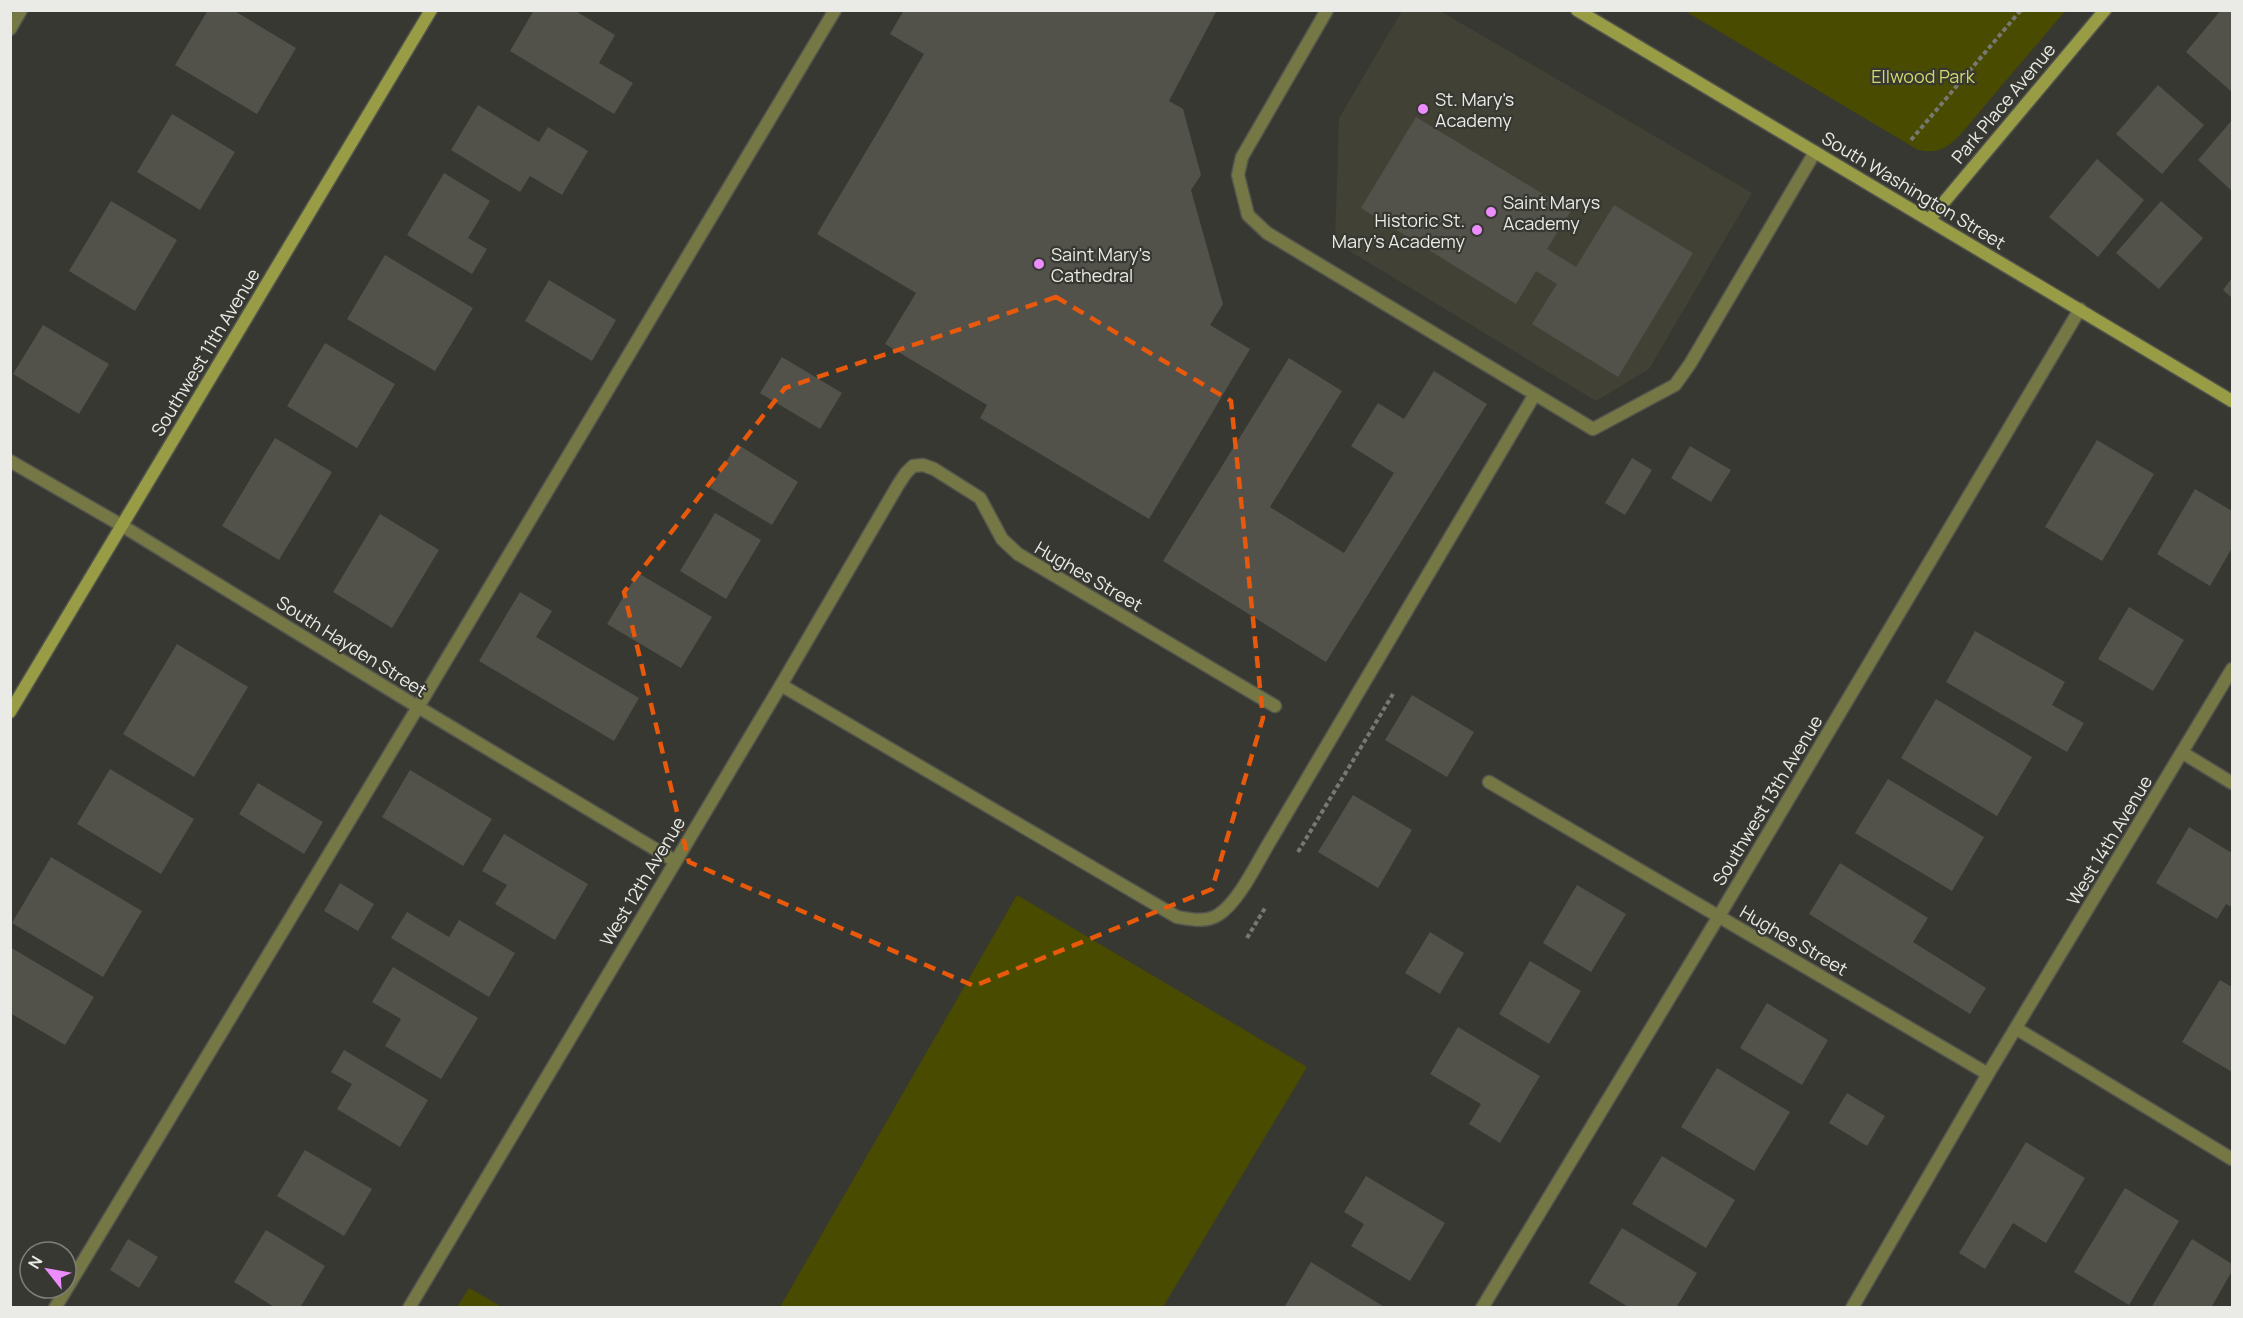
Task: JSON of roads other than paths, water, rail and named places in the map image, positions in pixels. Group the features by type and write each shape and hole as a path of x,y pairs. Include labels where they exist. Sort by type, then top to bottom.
{"street":[{"path":"10,28 21,10"},
{"name":"Southwest 11th Avenue","path":"10,712 431,10"},
{"path":"55,1308 835,10"},
{"path":"1327,10 1242,157 1238,176 1248,215 1267,233 1593,429 1675,385 1690,364 1815,152"},
{"name":"South Washington Street","path":"1577,10 2232,401"},
{"name":"Park Place Avenue","path":"1929,219 2105,10"},
{"name":"Southwest 13th Avenue","path":"1482,1308 1719,916 2080,309"},
{"path":"781,685 1177,916 1197,921 1217,916 1234,898 1272,838 1535,394"},
{"name":"South Hayden Street","path":"10,461 121,525 675,861"},
{"name":"Hughes Street","path":"906,473 914,466 923,465 934,468 970,490 980,498 1002,539 1018,554 1275,706"},
{"name":"West 12th Avenue","path":"409,1308 906,473"},
{"name":"West 14th Avenue","path":"1988,1074 2232,669"},
{"path":"2183,753 2232,783"},
{"name":"Hughes Street","path":"1489,782 1988,1074"},
{"path":"2017,1029 2232,1159"},
{"path":"1852,1308 1988,1074"}],"place":[{"name":"St. Mary's Academy","path":"1423,109"},
{"name":"Saint Marys Academy","path":"1491,212"},
{"name":"Historic St. Mary's Academy","path":"1477,230"},
{"name":"Saint Mary's Cathedral","path":"1039,264"}],"park label":[{"name":"Ellwood Park","path":"1923,76"}]}
